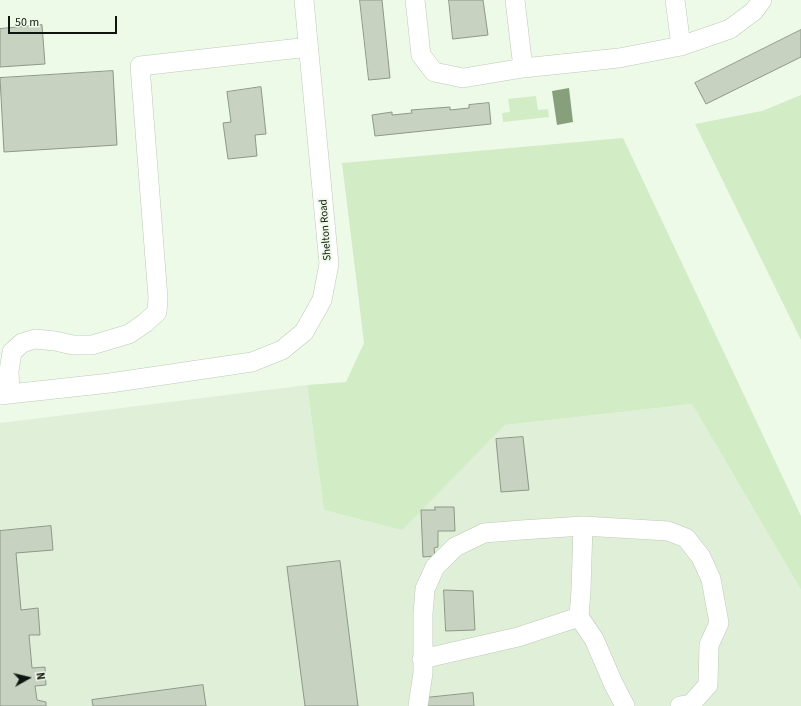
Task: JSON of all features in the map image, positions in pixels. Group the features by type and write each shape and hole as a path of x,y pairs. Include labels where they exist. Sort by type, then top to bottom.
{"street":[{"name":"Shelton Road","path":"5,395 110,383 252,362 282,350 304,332 322,300 329,264 304,0"},
{"path":"415,0 421,55 434,72 463,78 523,68 619,58 681,46 730,29 754,11 762,0"},
{"path":"515,0 523,68"},
{"path":"675,0 681,46"},
{"path":"5,395 12,352 22,343 35,339 73,345 92,346 128,334 145,324 157,312 158,298 140,66 309,47"},
{"path":"583,526 579,617 594,639 612,683 625,706"},
{"path":"418,706 423,673 422,658 425,589 435,567 455,547 484,533 583,526 668,531 686,538 701,557 711,579 719,623 710,645 708,685 691,704 680,706"},
{"path":"422,658 518,637 579,617"}],"shaded area":[{"path":"569,88 573,122 557,125 552,91"},
{"path":"801,95 801,340 695,124 762,111"},
{"path":"536,96 538,110 548,109 549,117 503,122 502,113 510,112 508,99"},
{"path":"623,138 801,516 801,590 692,404 505,425 402,530 324,510 307,385 346,382 364,343 342,163"},
{"path":"307,385 324,510 402,529 505,425 692,404 801,590 801,706 0,706 0,423"}],"building":[{"path":"360,0 382,0 390,78 369,80"},
{"path":"449,0 483,0 488,35 453,39"},
{"path":"42,25 45,64 0,67 0,29"},
{"path":"801,30 801,57 706,104 695,83"},
{"path":"113,71 117,145 4,152 0,78"},
{"path":"261,87 266,134 255,135 257,156 228,159 223,123 231,122 227,92"},
{"path":"489,103 491,124 375,136 372,115 392,112 392,115 412,113 411,110 450,107 450,110 469,108 469,105"},
{"path":"523,437 529,490 501,492 496,439"},
{"path":"435,507 454,507 455,531 438,531 438,547 434,548 435,556 423,557 421,510 435,510"},
{"path":"51,526 53,550 16,553 21,610 38,608 40,635 29,635 32,668 45,667 46,685 35,686 37,700 46,702 46,706 0,706 0,531"},
{"path":"340,561 358,706 305,706 287,567"},
{"path":"444,590 473,591 475,630 446,631"},
{"path":"203,685 206,706 93,706 92,700"},
{"path":"473,693 474,706 425,706 425,698"}]}
